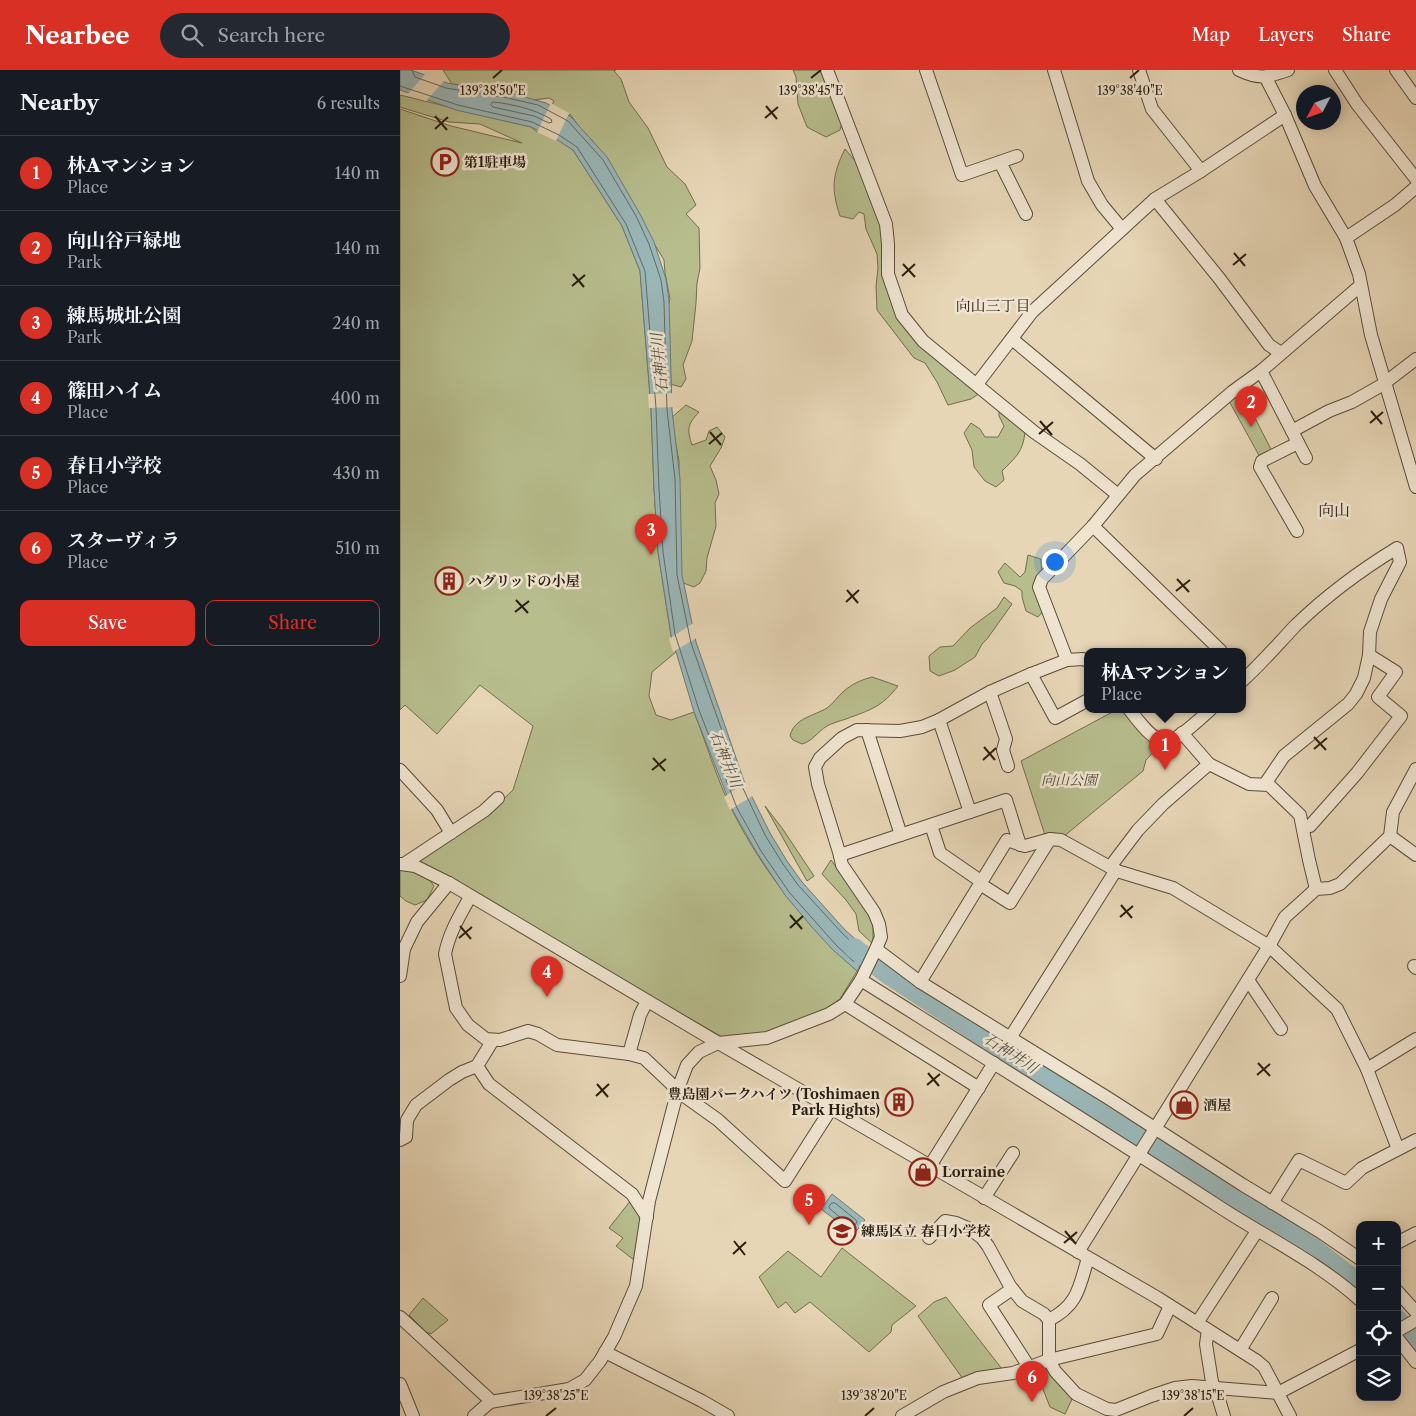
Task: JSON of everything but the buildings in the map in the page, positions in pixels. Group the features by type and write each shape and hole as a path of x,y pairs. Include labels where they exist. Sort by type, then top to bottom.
{"street":[{"path":"828,70 886,224 888,274 902,315 923,341 1034,432 1080,464 1118,495"},
{"path":"926,70 962,175 1017,156"},
{"path":"1054,70 1088,181 1102,205 1122,229"},
{"path":"1140,70 1152,110 1201,171"},
{"path":"1239,70 1266,78 1288,70"},
{"path":"1335,70 1357,104 1416,178"},
{"path":"1396,70 1416,98"},
{"path":"1266,78 1285,115 1315,186 1346,238 1360,274 1371,335 1416,487"},
{"path":"977,384 1032,312 1155,199 1285,115"},
{"path":"1000,162 1026,214"},
{"path":"1346,238 1395,205 1416,187"},
{"path":"1155,199 1219,278 1269,345 1281,354"},
{"path":"1067,660 1039,587 1042,579 1093,526 1136,475 1361,285"},
{"path":"1012,339 1156,459"},
{"path":"1292,431 1329,411 1352,402 1386,382 1416,359"},
{"path":"1260,371 1306,458"},
{"path":"1297,531 1260,467 1262,461 1298,443"},
{"path":"1093,526 1218,648"},
{"path":"1246,674 1331,595 1375,561 1397,548 1400,562 1381,600 1370,632 1369,655 1364,678 1356,694 1342,709 1284,756 1265,784"},
{"path":"1304,828 1310,826 1357,773 1401,716 1378,698 1396,672 1369,655"},
{"path":"474,1416 490,1402 569,1389 578,1385 585,1380 605,1352 636,1286 647,1216 678,1089 687,1065 699,1052 718,1043 767,1038 829,1014 845,1004 861,980 881,937 879,924 874,912 842,865 818,784 815,767 820,758 842,738 857,730 912,730 940,720 990,692 1031,674 1067,660 1084,659"},
{"path":"1031,674 1055,718 1084,702"},
{"path":"990,692 1006,739 1003,750 1008,766"},
{"path":"1132,713 1148,732 1163,741 1173,739 1206,713"},
{"path":"940,720 970,812"},
{"path":"867,730 901,835"},
{"path":"1182,733 1209,764 1249,784 1270,785 1295,809 1300,816 1304,828 1316,889"},
{"path":"1010,1038 1138,830 1209,764"},
{"path":"400,770 436,810 451,833"},
{"path":"1049,1320 1062,1313 1072,1303 1080,1287 1083,1255 1138,1154 1156,1128 1285,918 1316,889 1330,888 1340,884 1390,836 1393,812 1416,770"},
{"path":"402,864 484,811 498,798"},
{"path":"840,855 1006,800 1020,845"},
{"path":"931,825 940,854 1010,904 1050,840"},
{"path":"1390,836 1416,856"},
{"path":"920,982 1008,840 1025,846 1050,840 1061,840 1113,869 1172,888 1269,946 1338,1009 1367,1069 1398,1149"},
{"path":"402,864 415,866 449,884 1203,1326 1264,1366 1290,1416"},
{"path":"400,976 404,949 417,922 449,884"},
{"path":"470,897 456,921 446,945 445,954 456,1008 468,1025 486,1039 500,1040 528,1031 538,1034 557,1045 629,1054 644,1058 683,1095 718,1120 785,1181 831,1109"},
{"path":"876,949 920,982 1156,1128 1356,1256"},
{"path":"861,980 1333,1278 1356,1297"},
{"path":"1248,980 1281,1028"},
{"path":"629,1054 646,1001"},
{"path":"845,1004 979,1088"},
{"path":"1367,1069 1416,1039"},
{"path":"400,1140 406,1137 407,1120 416,1105 462,1072 477,1066 493,1040"},
{"path":"930,1166 994,1063"},
{"path":"477,1066 489,1084 632,1194 647,1216"},
{"path":"1272,1203 1299,1160 1346,1183 1362,1168 1416,1140"},
{"path":"984,1198 1013,1154"},
{"path":"929,1238 945,1221 970,1229 982,1238 1012,1289 1022,1301 1044,1314 1049,1320 1048,1360 1055,1371 1076,1394 1100,1411 1116,1410 1175,1388 1192,1386 1278,1393 1356,1352"},
{"path":"1224,1416 1212,1382 1203,1326 1257,1231"},
{"path":"1401,1241 1416,1233"},
{"path":"1012,1289 989,1306 1029,1367"},
{"path":"1401,1295 1416,1312"},
{"path":"1240,1350 1272,1298"},
{"path":"902,1416 943,1392 978,1378 1013,1373 1048,1360 1157,1334 1170,1306"},
{"path":"400,1317 490,1402"},
{"path":"1401,1329 1416,1320"},
{"path":"1401,1343 1416,1362"},
{"path":"605,1352 728,1416"},
{"path":"402,1393 413,1416"}],"green space":[{"path":"443,70 616,70 614,71 621,79 629,102 648,128 667,167 685,184 696,205 686,214 699,228 700,268 692,341 683,365 686,379 681,387 670,384 664,323 670,299 664,260 592,140 582,131 570,114 557,139 573,150 622,226 640,271 651,408 658,552 671,635 676,652 652,672 649,696 656,715 671,720 694,712 727,800 758,856 804,917 857,971 840,999 822,1012 763,1034 724,1038 416,862 493,809 513,790 533,726 480,685 437,734 405,705 400,710 400,109 451,126 522,143 480,124 449,122 400,107 400,95 531,127 537,132 554,101 549,98 534,100 507,95 486,87 452,84"},
{"path":"793,70 820,70 830,94 844,115 840,130 826,137 807,127 798,104 796,77"},
{"path":"845,149 857,163 888,246 900,309 944,363 962,381 980,393 971,399 948,405 925,363 914,358 877,310 877,254 866,229 864,214 859,212 853,219 840,216 835,198 835,175"},
{"path":"1241,391 1273,453 1261,459 1229,401"},
{"path":"686,405 699,412 689,427 692,445 706,440 709,431 717,427 725,437 721,448 710,466 719,494 715,503 716,526 707,558 706,571 700,583 694,587 678,581 679,461 671,418"},
{"path":"999,407 1025,432 1021,449 1002,471 1004,480 996,487 985,481 974,467 972,450 964,433 971,423 980,429 985,437 998,437 1004,426 999,416"},
{"path":"1028,555 1041,559 1043,611 1038,617 1026,611 1022,591 1015,586 1004,583 998,572 1005,563 1020,577 1025,572"},
{"path":"1004,597 1012,604 982,644 975,657 955,670 939,676 930,671 929,656 940,647 953,646 970,628 997,608"},
{"path":"872,677 898,686 886,699 875,707 829,725 806,743 802,744 793,740 790,736 792,730 800,721 827,708 850,686"},
{"name":"向山公園","path":"1111,713 1130,713 1162,743 1146,760 1143,771 1063,837 1045,835 1021,761"},
{"path":"765,806 814,876 807,881"},
{"path":"831,860 871,915 873,944 859,931 856,914 846,900 822,874"},
{"path":"400,870 410,870 419,873 431,882 434,886 427,900 415,905 400,896"},
{"path":"631,1200 641,1214 634,1260 616,1246 623,1238 609,1228"},
{"path":"842,1248 916,1306 892,1325 891,1332 869,1352 810,1302 795,1313 786,1302 778,1308 759,1277 788,1251 821,1277"},
{"path":"946,1297 1002,1369 963,1379 918,1316 934,1302"},
{"path":"423,1298 448,1320 431,1334 426,1332 409,1315"},
{"path":"1047,1368 1073,1397 1065,1414 1050,1407 1035,1369"}],"water":[{"path":"400,70 411,70 447,83 509,93 539,101 571,117 607,157 640,214 654,242 666,279 669,301 672,410 680,479 682,575 696,642 744,781 770,833 802,882 845,930 868,950 857,971 832,949 811,926 785,895 757,853 733,811 694,712 671,635 658,552 651,408 640,271 622,226 573,150 531,127 456,110 400,90"},
{"path":"832,1194 865,1220 854,1234 821,1209"}],"pier":[{"path":"426,73 445,80 426,101 407,95"},
{"path":"551,103 569,113 556,141 537,132"},
{"path":"675,393 675,407 649,408 648,394"},
{"path":"695,622 698,637 673,652 669,639"},
{"path":"748,781 754,795 730,810 724,797"}],"waterway":[{"name":"石神井川","path":"854,948 889,975 1092,1108 1308,1244 1356,1281"},
{"name":"石神井川","path":"1401,1324 1416,1341"}],"place":[{"name":"第1駐車場","path":"445,162"},
{"name":"向山谷戸緑地","path":"1251,427"},
{"name":"練馬城址公園","path":"651,555"},
{"name":"ハグリッドの小屋","path":"449,581"},
{"name":"林Aマンション","path":"1165,770"},
{"name":"篠田ハイム","path":"547,997"},
{"name":"豊島園パークハイツ (Toshimaen Park Hights)","path":"899,1102"},
{"name":"酒屋","path":"1184,1105"},
{"name":"Lorraine","path":"923,1172"},
{"name":"春日小学校","path":"809,1225"},
{"name":"練馬区立 春日小学校","path":"842,1231"},
{"name":"スターヴィラ","path":"1032,1402"}],"district":[{"name":"向山三丁目","path":"993,305"},
{"name":"向山","path":"1334,510"}]}
